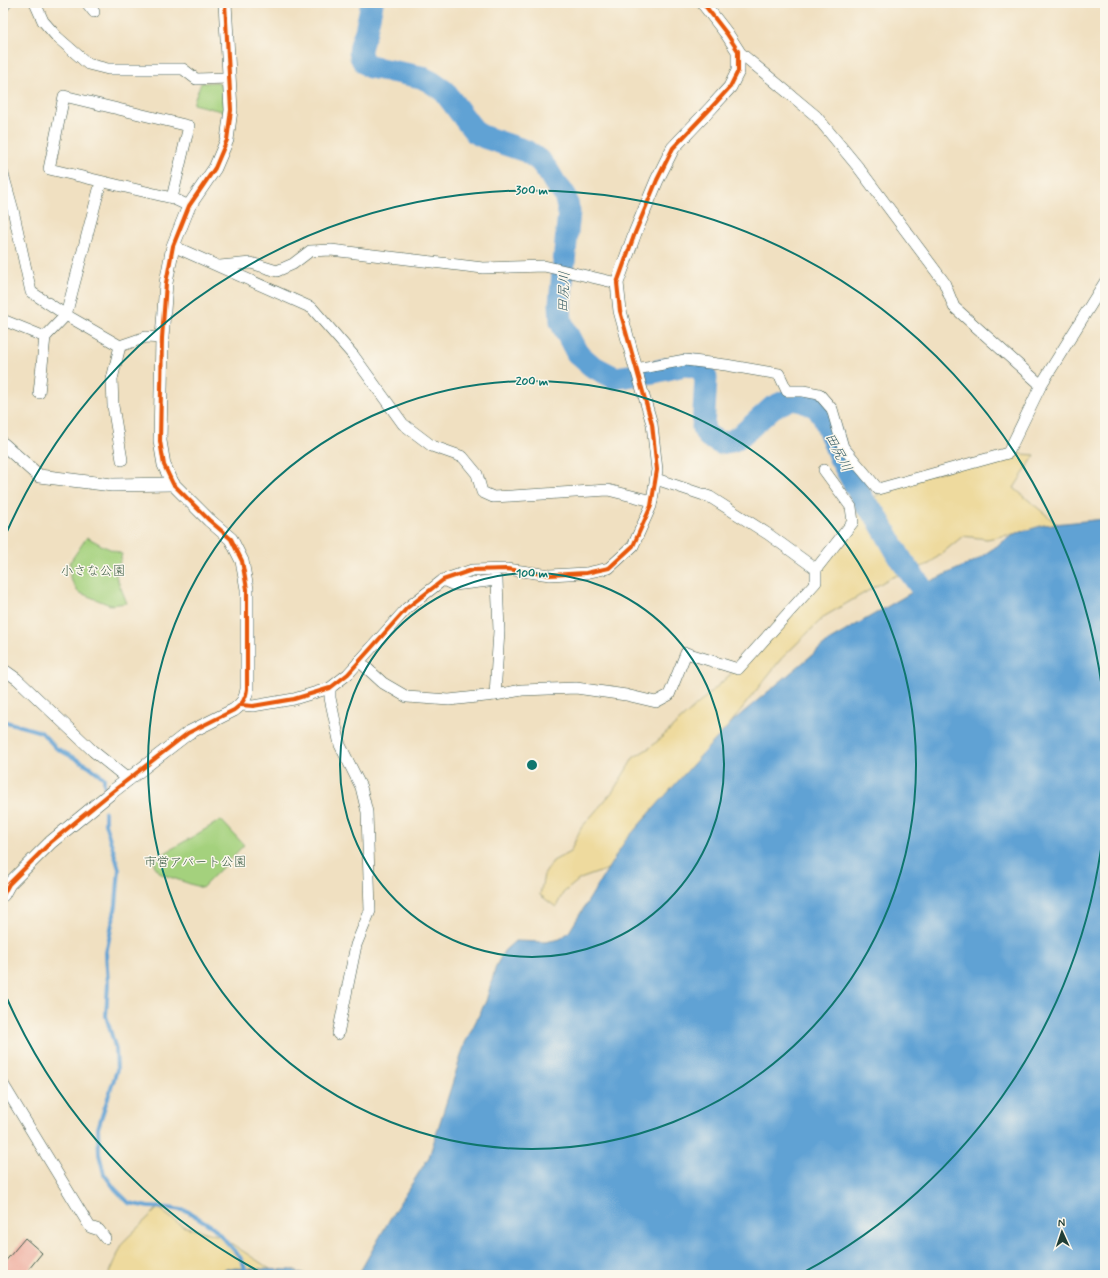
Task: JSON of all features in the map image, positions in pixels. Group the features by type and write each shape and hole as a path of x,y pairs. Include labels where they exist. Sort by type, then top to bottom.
{"street":[{"path":"3,8 6,3"},
{"path":"35,3 43,21 57,37 88,64 108,69 183,69 196,79 229,78"},
{"path":"3,895 9,884 51,842 188,734 234,710 241,705 246,697 247,589 242,561 231,539 209,520 173,484 164,465 160,441 162,338 166,283 173,246 189,206 215,168 227,140 231,110 225,3"},
{"path":"703,3 738,51 816,116 858,167 944,282 954,307 1041,385"},
{"path":"241,705 253,706 287,700 330,688 348,674 407,608 443,580 472,570 507,569 550,575 586,573 609,568 633,546 651,506 657,470 652,424 620,312 617,283 646,206 673,148 730,87 738,71 738,51"},
{"path":"172,198 189,126 64,96 49,169 172,198 189,206"},
{"path":"3,174 13,210 31,292 66,315 120,346 146,337 162,338"},
{"path":"39,393 45,337 66,315 101,182"},
{"path":"173,246 312,308 353,355 403,424 432,446 463,457 477,474 482,492 494,497 608,490 652,501"},
{"path":"219,266 251,263 277,271 293,264 310,251 331,250 483,268 544,266 617,283"},
{"path":"636,370 685,360 726,364 779,374 787,391 803,391 819,394 832,409 843,447 878,489 1008,453 1041,385 1105,282"},
{"path":"3,320 45,337"},
{"path":"120,346 112,379 113,406 122,460"},
{"path":"3,444 39,476 112,485 173,484"},
{"path":"360,661 383,683 407,697 449,700 495,695 522,690 576,688 626,695 656,702 669,695 686,653 738,669 816,582 816,569 854,522 851,507 824,470"},
{"path":"656,479 710,497 768,534 816,569"},
{"path":"443,580 454,585 497,580 499,631 495,695"},
{"path":"3,670 17,679 94,751 129,780"},
{"path":"330,688 330,698 340,745 361,788 367,812 370,911 356,945 338,1034"},
{"path":"3,1084 90,1227 100,1230 105,1238"}],"green space":[{"path":"218,82 222,87 225,112 193,104 201,83"},
{"name":"小さな公園","path":"87,537 122,554 116,576 127,603 110,605 78,592 70,578 70,562"},
{"name":"市営アパート公園","path":"221,820 244,845 202,888 161,874 154,865 158,857"}],"sand":[{"path":"1008,453 1035,455 1014,488 1057,524 987,539 963,536 929,564 890,578 825,616 781,659 725,730 638,826 608,869 580,879 563,893 556,907 540,895 544,875 553,861 570,852 581,828 613,791 634,757 651,747 745,661 805,594 864,502 901,483"},
{"path":"158,1208 182,1226 220,1236 270,1269 262,1275 109,1275 123,1242"}],"water":[{"path":"1105,519 1105,1275 358,1275 395,1210 429,1157 465,1043 486,1001 496,966 504,951 515,941 545,942 560,939 569,932 625,841 703,753 734,720 830,640 933,580 975,561 1014,534 1044,525"},
{"path":"226,1268 292,1270 306,1275 217,1275"}],"building":[{"path":"25,1238 42,1253 24,1275 3,1275 3,1264"}],"waterway":[{"name":"田尻川","path":"372,3 360,50 360,55 365,63 370,67 421,77 431,82 444,91 476,133 526,151 540,161 565,195 569,212 560,303 561,322 577,353 592,366 615,378 654,372 684,365 695,366 702,370 706,378 703,428 708,436 720,443 732,441 743,434 773,407 791,399 802,401 817,407 824,418 840,458 866,505 875,514 902,561 921,587"},
{"path":"3,721 41,732 56,748 89,766 104,778 104,785"},
{"path":"105,812 105,823 119,869 116,905 106,953 108,984 106,1016 116,1050 117,1070 98,1128 99,1154 104,1174 115,1189 129,1203 148,1207 187,1211 213,1227 240,1257 248,1275"}],"cycle path":[{"path":"3,895 9,884 51,842 112,792 188,733 234,710 246,696 247,589 242,561 231,539 209,520 173,484 164,465 160,441 162,338 166,283 173,246 189,206 215,168 227,140 231,110 225,3"},
{"path":"241,705 253,706 294,699 330,688 348,674 407,608 443,580 472,570 507,569 550,575 586,573 609,568 633,546 651,506 657,470 652,424 620,311 617,283 635,233 657,180 673,148 730,87 738,71 738,51 703,3"}]}
